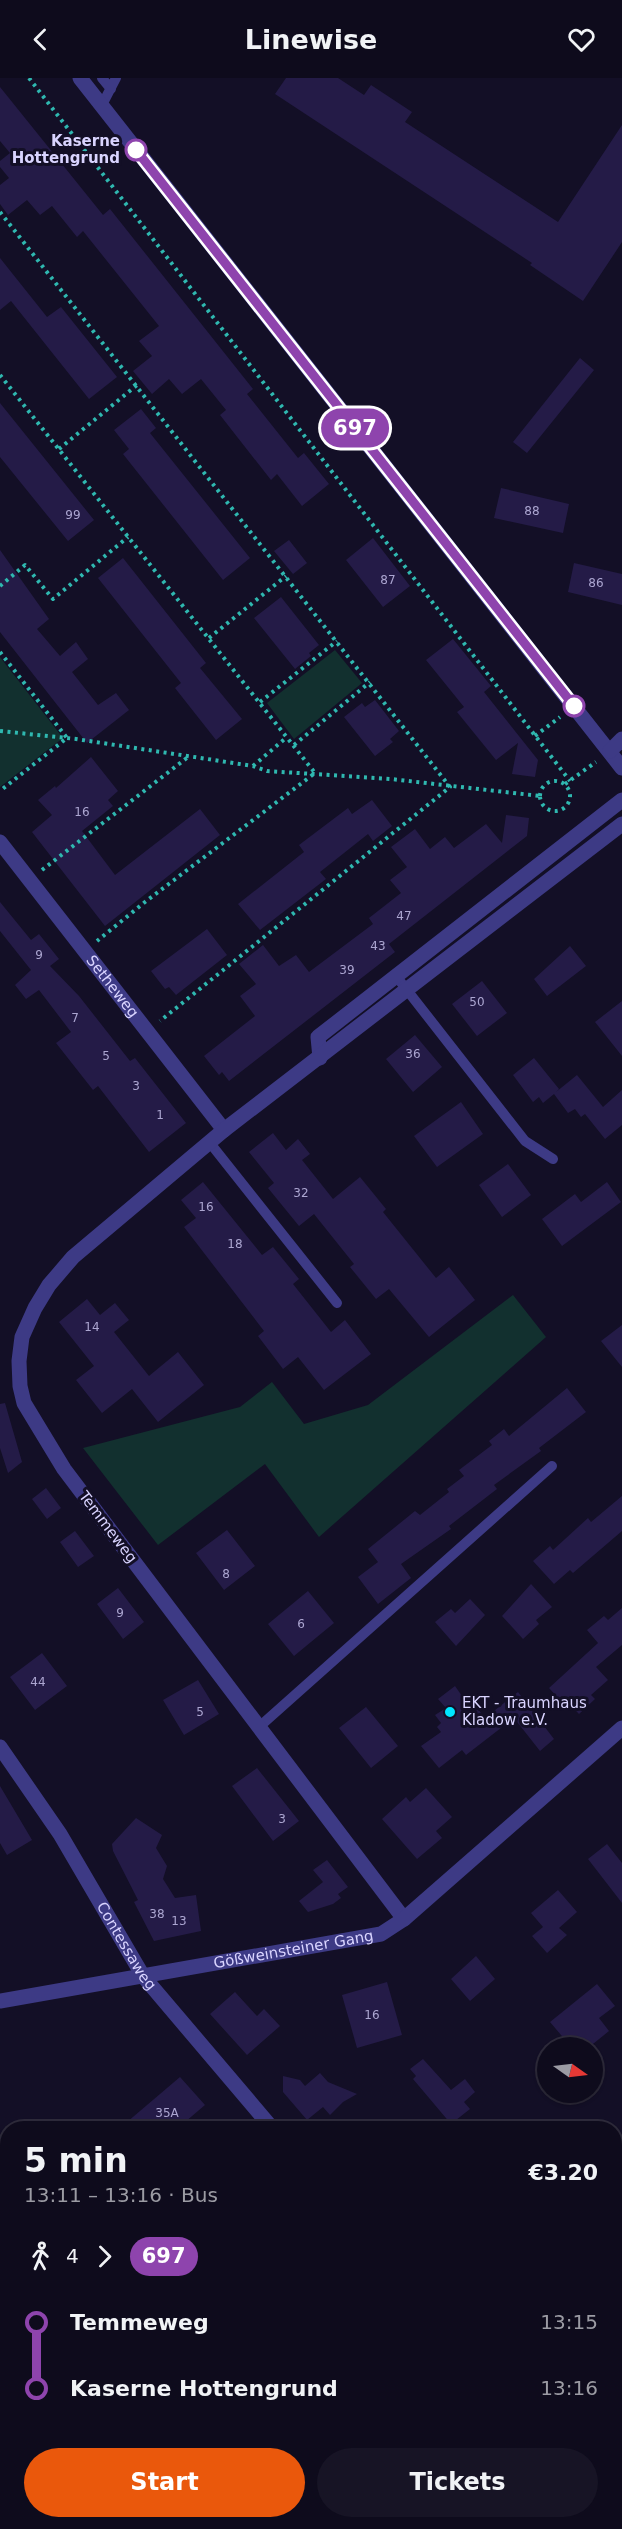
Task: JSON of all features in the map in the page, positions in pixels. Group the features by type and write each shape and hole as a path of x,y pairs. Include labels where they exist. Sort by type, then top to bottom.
{"street":[{"path":"81,78 622,768"},
{"path":"610,752 622,739"},
{"path":"320,1058 318,1037 622,800"},
{"name":"Temmeweg","path":"404,1919 64,1469 34,1421 20,1386 22,1337 35,1308 49,1285 73,1257 105,1227 224,1130 622,824"},
{"name":"Setheweg","path":"0,842 224,1130"},
{"name":"Gößweinsteiner Gang","path":"0,2001 381,1934 404,1919 622,1728"},
{"name":"Contessaweg","path":"0,1747 60,1834 143,1976 266,2121"}],"lane":[{"path":"102,78 111,89"},
{"path":"102,105 116,78"},
{"path":"396,976 525,1141 553,1159"},
{"path":"210,1143 337,1303"},
{"path":"259,1727 552,1466"}],"path":[{"path":"29,78 570,781"},
{"path":"0,212 450,787"},
{"path":"0,375 315,773"},
{"path":"58,449 136,385"},
{"path":"0,586 25,565 53,599 128,537"},
{"path":"208,638 286,576"},
{"path":"260,702 337,641"},
{"path":"0,652 68,738"},
{"path":"294,745 370,682"},
{"path":"536,736 561,717"},
{"path":"0,731 68,738 253,766 267,771 315,773 540,796"},
{"path":"253,766 287,737"},
{"path":"0,791 68,738"},
{"path":"565,784 610,752"},
{"path":"29,879 188,757"},
{"path":"85,951 145,902 315,773"},
{"path":"547,783 565,784 569,800 562,809 551,811 542,804 540,796 547,783"},
{"path":"147,1031 450,787"}],"green space":[{"path":"335,650 362,683 294,739 267,703"},
{"path":"0,657 63,738 0,787"},
{"path":"513,1295 546,1337 319,1537 265,1464 158,1545 83,1448 240,1407 272,1382 304,1424 368,1405"}],"building":[{"path":"286,78 338,78 364,95 371,85 412,112 405,122 558,222 622,125 622,242 583,301 530,265 532,263 275,94"},
{"path":"0,87 103,215 110,209 253,389 247,394 298,458 304,453 329,484 302,506 277,474 271,480 220,415 226,410 201,379 182,394 169,379 152,394 133,371 152,356 139,341 159,326 83,231 77,237 52,206 40,215 27,200 8,215 0,204 0,185 9,178 0,167 0,161 10,153 0,141"},
{"path":"0,258 47,317 61,307 117,377 89,399 11,301 0,310"},
{"path":"580,358 594,370 527,453 513,442"},
{"path":"0,403 94,520 68,541 0,457"},
{"path":"141,409 156,428 150,433 250,558 223,580 123,454 129,449 114,430"},
{"path":"501,488 569,504 563,533 494,518"},
{"path":"373,538 410,586 383,607 346,560"},
{"path":"289,540 307,563 293,574 274,551"},
{"path":"0,550 49,619 37,629 60,656 76,642 88,659 72,672 98,705 116,693 129,710 87,743 0,632"},
{"path":"123,558 206,663 200,668 242,719 216,740 175,688 181,683 98,578"},
{"path":"574,563 622,574 622,605 568,592"},
{"path":"281,597 319,645 309,653 311,656 295,669 254,618"},
{"path":"453,639 491,686 484,692 538,760 535,777 512,774 518,743 496,760 457,712 464,707 426,660"},
{"path":"375,700 399,731 390,739 393,742 375,756 344,717 362,703 365,707"},
{"path":"91,757 118,791 108,800 113,806 82,831 115,875 200,809 220,835 105,926 32,832 52,815 38,800 55,786 56,788"},
{"path":"372,800 392,826 373,841 368,834 320,872 326,879 260,930 238,904 304,852 299,845 348,808 352,814"},
{"path":"506,815 529,818 527,836 389,944 395,952 229,1081 222,1072 219,1075 204,1056 255,1016 240,996 256,984 239,964 263,945 279,966 296,955 309,972 373,924 369,918 401,893 390,880 407,867 391,847 415,829 430,849 445,837 454,848 486,824 502,843"},
{"path":"0,902 31,940 39,934 59,959 50,966 79,996 130,1061 135,1058 186,1123 149,1152 98,1086 93,1090 56,1043 71,1032 39,990 26,999 15,985 31,970 0,931"},
{"path":"207,929 227,955 176,995 169,987 165,989 151,971"},
{"path":"570,946 586,966 547,996 534,979"},
{"path":"482,981 507,1013 477,1036 452,1004"},
{"path":"622,1001 622,1056 595,1022"},
{"path":"415,1035 442,1067 413,1092 386,1059"},
{"path":"534,1058 559,1089 556,1092 577,1075 603,1107 622,1090 622,1125 605,1139 585,1114 581,1117 575,1109 568,1113 554,1094 543,1103 539,1097 533,1102 513,1075"},
{"path":"461,1102 483,1134 437,1167 414,1136"},
{"path":"273,1133 286,1150 298,1139 310,1154 302,1160 333,1199 360,1177 386,1209 383,1212 436,1278 449,1267 475,1300 429,1337 389,1289 376,1299 350,1267 354,1264 314,1214 299,1226 268,1188 274,1183 249,1152"},
{"path":"508,1164 531,1195 502,1217 479,1185"},
{"path":"203,1182 262,1255 273,1247 299,1279 293,1284 331,1332 345,1320 371,1354 324,1390 298,1357 283,1369 258,1336 264,1331 184,1227 196,1218 181,1200"},
{"path":"607,1182 621,1202 562,1246 542,1219 575,1194 581,1202"},
{"path":"87,1299 100,1315 115,1303 129,1320 114,1332 149,1376 178,1352 204,1385 158,1422 132,1389 102,1413 76,1380 94,1366 59,1322"},
{"path":"622,1325 622,1367 601,1341"},
{"path":"567,1388 586,1412 539,1448 541,1451 494,1485 497,1489 449,1526 451,1529 401,1564 411,1578 378,1604 358,1577 378,1562 368,1549 415,1511 420,1515 449,1492 447,1489 464,1476 459,1470 492,1445 489,1441 504,1429 509,1436"},
{"path":"5,1403 22,1462 8,1473 0,1448 0,1404"},
{"path":"46,1488 61,1508 47,1519 32,1499"},
{"path":"622,1496 622,1531 573,1573 570,1570 554,1584 533,1561 550,1546 553,1550 588,1518 591,1522"},
{"path":"227,1530 255,1566 224,1590 196,1553"},
{"path":"75,1531 94,1556 78,1567 60,1542"},
{"path":"531,1584 552,1607 536,1620 539,1624 523,1639 502,1616"},
{"path":"118,1588 144,1622 123,1639 97,1604"},
{"path":"308,1591 334,1623 294,1656 268,1624"},
{"path":"470,1599 485,1615 456,1646 435,1622 451,1609 455,1613"},
{"path":"622,1608 622,1645 596,1667 608,1680 591,1695 595,1699 579,1714 562,1696 559,1699 549,1688 598,1643 587,1630 604,1616 608,1620"},
{"path":"42,1653 67,1686 35,1710 10,1677"},
{"path":"198,1680 219,1714 184,1735 163,1700"},
{"path":"455,1686 469,1706 473,1703 485,1718 518,1692 554,1739 540,1751 514,1718 466,1755 462,1750 439,1768 421,1746 441,1732 437,1727 441,1723 435,1715 446,1708 438,1699"},
{"path":"366,1707 398,1746 371,1768 339,1728"},
{"path":"257,1768 299,1821 273,1841 232,1786"},
{"path":"0,1786 32,1840 7,1855 0,1843"},
{"path":"426,1788 452,1817 436,1831 442,1838 417,1859 382,1819 406,1797 410,1802"},
{"path":"136,1818 162,1835 156,1848 167,1866 163,1879 175,1898 196,1895 201,1931 154,1941 134,1902 138,1900 113,1851 112,1844"},
{"path":"607,1844 622,1863 622,1903 588,1859"},
{"path":"327,1860 348,1887 338,1894 341,1898 333,1904 308,1912 299,1901 323,1882 313,1870"},
{"path":"558,1890 577,1912 559,1928 567,1935 547,1953 532,1936 543,1927 531,1913"},
{"path":"476,1956 495,1979 470,2001 451,1979"},
{"path":"387,1982 402,2035 357,2048 342,1995"},
{"path":"597,1984 615,2006 599,2018 609,2031 602,2037 563,2037 550,2022"},
{"path":"235,1992 257,2016 264,2009 280,2026 247,2055 210,2014"},
{"path":"423,2059 451,2090 465,2079 475,2092 464,2102 470,2109 455,2121 448,2121 413,2079 416,2076 410,2069"},
{"path":"320,2073 328,2082 357,2094 343,2102 330,2115 323,2107 307,2120 283,2092 283,2076 300,2080 305,2086"},
{"path":"180,2077 205,2105 186,2121 128,2121"}],"bus line":[{"name":"697","path":"136,150 574,706"}],"place":[{"name":"Kaserne Hottengrund","path":"136,150"},
{"name":"EKT - Traumhaus Kladow e.V.","path":"450,1712"}]}
